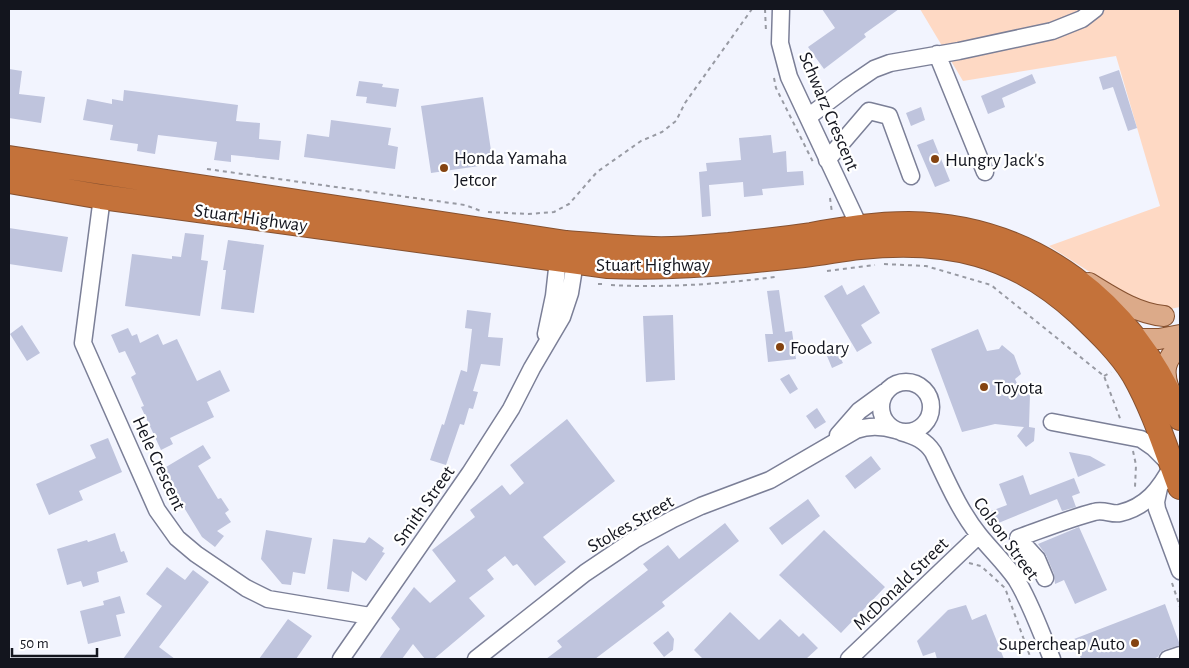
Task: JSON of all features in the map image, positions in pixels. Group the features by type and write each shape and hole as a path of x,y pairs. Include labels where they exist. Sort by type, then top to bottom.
{"highway":[{"name":"Stuart Highway","path":"9,158 104,185"},
{"name":"Stuart Highway","path":"9,181 104,185 567,252 608,266 673,267 731,264 859,237 909,224 958,228 1000,240 1026,250 1052,263 1082,284 1154,364 1180,418"},
{"name":"Stuart Highway","path":"859,237 899,244 930,244 982,254 1010,265 1041,283 1092,325 1130,369 1149,405 1171,480"}],"main road":[{"path":"1052,263 1148,314 1172,317"},
{"path":"1130,369 1127,358 1130,336 1134,325 1146,319 1172,317"},
{"path":"1092,325 1109,334 1159,339 1180,335"},
{"path":"1171,396 1165,379 1165,369 1169,357 1180,348"}],"street":[{"name":"Schwarz Crescent","path":"781,9 780,43 789,77 827,160 859,237"},
{"path":"808,118 874,69 890,63 959,51 1052,31 1082,19 1095,9"},
{"path":"937,54 985,172"},
{"path":"827,160 869,111 890,116 911,176"},
{"name":"Hele Crescent","path":"104,185 83,342 166,524 177,538 196,554 246,588 268,599 370,616"},
{"name":"Smith Street","path":"340,659 492,440 511,409 566,305 573,282 567,252"},
{"path":"900,382 913,382 924,388 928,394 931,406 929,417 921,427 915,430 899,431 879,426 864,427 848,433 821,449 847,426 859,411 889,387 900,382"},
{"path":"885,392 881,403 882,416 886,423 899,431"},
{"name":"Colson Street","path":"931,406 934,438 941,468"},
{"path":"1052,422 1142,439 1154,448 1171,480"},
{"name":"Colson Street","path":"899,431 924,441 933,452 958,505 979,535 1016,580 1052,659"},
{"name":"Stokes Street","path":"476,659 585,573 634,540 701,506 770,480 821,449"},
{"path":"1045,578 1037,558 1018,538 1100,510 1118,514 1143,503 1171,480"},
{"path":"1171,480 1156,502 1175,574"},
{"name":"McDonald Street","path":"849,659 979,535"},
{"path":"1016,580 1037,558"},
{"path":"1168,659 1180,655"}],"path":[{"path":"483,212 528,214 554,212 569,204 597,172 642,141 662,132 676,121 752,9"},
{"path":"202,169 465,205 491,216"},
{"path":"824,271 883,264 926,266 991,285 1104,376 1129,437 1136,465 1135,487 1143,503"},
{"path":"598,284 650,287 699,285 782,276"},
{"path":"1104,376 1130,369"},
{"path":"969,563 981,566 1005,588 1031,659"},
{"path":"1175,574 1180,607"}],"shaded area":[{"path":"920,9 1180,9 1180,307 1165,310 1140,304 1049,246 1160,206 1116,56 963,81"}],"building":[{"path":"822,9 899,9 864,34 866,37 824,69 808,47 835,28"},
{"path":"9,69 22,71 19,94 45,97 41,123 9,118"},
{"path":"1119,70 1137,128 1128,131 1113,87 1103,90 1099,77"},
{"path":"1032,74 1036,83 1002,98 1005,107 988,114 981,96"},
{"path":"359,81 383,84 382,87 399,89 396,107 366,103 367,97 356,96"},
{"path":"124,90 238,105 236,121 260,123 259,139 281,141 279,160 231,155 231,162 214,160 217,142 158,135 155,154 137,151 138,144 110,140 113,125 83,120 87,99 112,104 112,99 123,101"},
{"path":"483,97 493,164 431,173 421,106"},
{"path":"921,107 925,120 911,126 906,113"},
{"path":"331,120 391,128 388,145 398,147 395,169 304,157 307,134 329,137"},
{"path":"771,135 773,153 786,151 787,172 803,171 804,185 762,189 763,195 744,197 743,182 709,185 711,216 702,217 699,172 707,171 706,163 741,160 739,138"},
{"path":"933,139 950,181 935,187 917,145"},
{"path":"9,228 68,237 62,272 9,264"},
{"path":"185,233 204,235 201,260 208,261 200,316 125,306 132,254 172,259 172,256 181,257"},
{"path":"228,240 264,245 254,313 221,309 226,270 223,270"},
{"path":"842,285 847,295 864,285 880,313 861,325 872,343 857,352 824,296"},
{"name":"Foodary","path":"779,290 785,332 792,331 796,359 768,362 765,334 773,334 767,291"},
{"path":"467,310 491,313 488,337 503,338 500,366 481,364 473,391 478,392 473,409 469,408 464,425 460,424 446,465 430,460 442,424 444,425 461,370 467,372 472,329 465,328"},
{"path":"673,315 675,380 646,382 643,316"},
{"path":"22,325 40,353 27,361 10,334"},
{"path":"128,328 132,336 137,334 140,343 158,334 163,345 177,339 197,381 220,370 230,391 207,402 214,417 170,438 173,444 161,450 141,407 144,406 131,377 136,374 125,351 119,353 111,335"},
{"path":"978,329 987,351 999,349 1002,345 1014,355 1021,374 1015,379 1022,394 1030,394 1029,427 1035,428 1034,441 1026,447 1017,436 1024,427 995,424 962,432 931,349"},
{"path":"837,351 843,363 832,368 827,356"},
{"path":"789,374 798,389 790,394 780,379"},
{"path":"817,408 826,422 815,429 806,416"},
{"path":"567,419 615,481 543,537 566,562 535,586 517,564 513,566 505,556 487,570 494,579 469,598 485,616 434,659 425,659 413,644 402,659 379,659 400,629 391,618 414,587 430,603 456,581 432,550 475,517 470,510 502,485 510,495 524,483 510,465"},
{"path":"108,438 122,472 79,491 83,500 49,515 36,484 96,458 90,445"},
{"path":"203,445 211,458 198,466 218,499 221,498 229,510 225,513 231,522 217,531 224,536 215,547 202,537 161,470"},
{"path":"1069,452 1090,456 1106,465 1078,477"},
{"path":"871,456 881,469 855,489 845,476"},
{"path":"1023,475 1030,495 1074,478 1080,493 1072,496 1076,507 1062,511 1057,499 996,524 991,511 1007,505 999,484"},
{"path":"808,499 820,516 782,545 769,528"},
{"path":"725,523 739,541 662,602 665,606 595,659 546,659 562,647 557,641 648,570 643,564 668,545 679,559"},
{"path":"1079,527 1107,590 1075,604 1064,580 1055,584 1054,574 1046,555 1038,544"},
{"path":"266,530 312,538 305,574 293,572 291,585 282,584 261,559"},
{"path":"824,530 885,587 841,633 779,575"},
{"path":"115,533 121,552 124,551 128,562 97,572 99,582 83,587 81,581 67,585 57,549"},
{"path":"369,537 384,548 382,552 385,553 366,581 352,571 349,592 327,589 333,539 365,543"},
{"path":"167,567 185,580 193,570 209,582 159,647 175,659 123,659 162,606 146,594"},
{"path":"120,596 125,613 116,615 121,636 88,644 80,611 104,605 103,601"},
{"path":"1165,604 1180,645 1164,650 1158,657 1153,659 1081,659 1074,639"},
{"path":"966,605 972,620 986,614 1004,659 937,659 935,652 923,656 917,641 948,610"},
{"path":"730,612 759,640 780,619 799,637 803,633 818,648 806,659 703,659 694,650"},
{"path":"288,619 312,636 296,659 259,659"},
{"path":"668,631 674,639 673,650 664,657 653,643"}],"place":[{"name":"Hungry Jack's","path":"935,159"},
{"name":"Honda Yamaha Jetcor","path":"444,168"},
{"name":"Foodary","path":"780,347"},
{"name":"Toyota","path":"984,387"},
{"name":"Supercheap Auto","path":"1135,643"}]}
